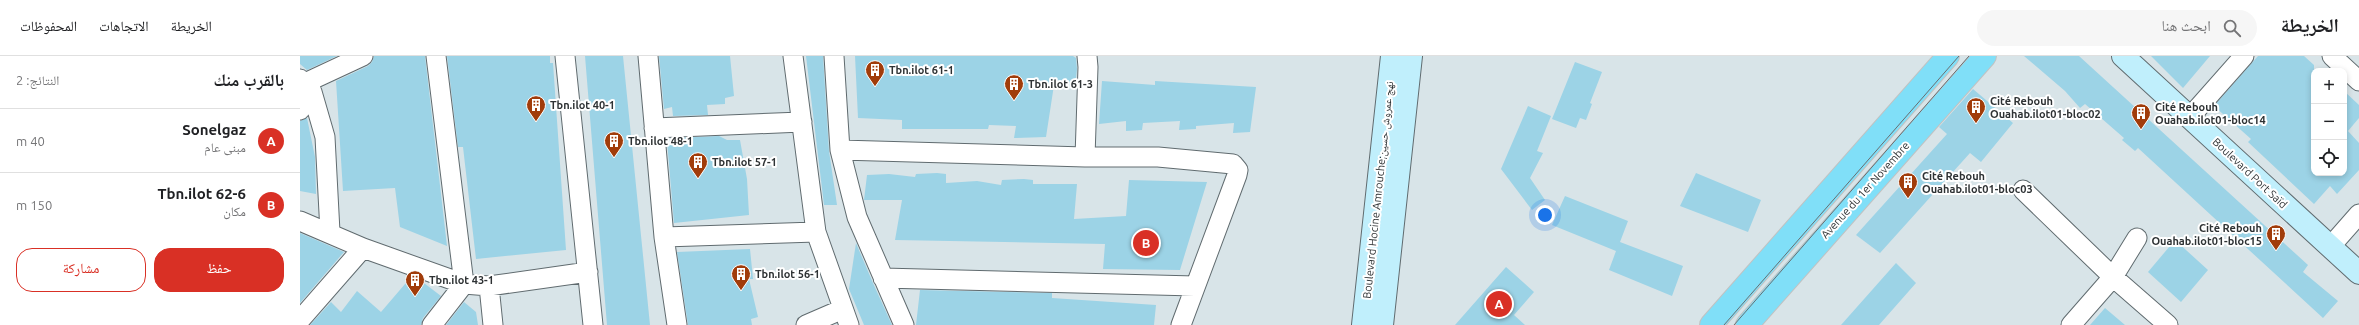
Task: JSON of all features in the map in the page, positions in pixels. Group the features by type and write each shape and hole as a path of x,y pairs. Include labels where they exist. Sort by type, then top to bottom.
{"main road":[{"name":"Boulevard Hocine Amrouche;نهج عمروش حسين","path":"1363,325 1392,56"},
{"name":"Boulevard Hocine Amrouche;نهج عمروش حسين","path":"1382,325 1411,56"},
{"path":"1711,325 1948,56"},
{"name":"Avenue du 1er Novembre","path":"1747,325 1984,56"},
{"name":"Boulevard Port Saïd","path":"2123,56 2359,273"}],"street":[{"path":"300,110 306,85 363,56"},
{"path":"432,325 464,284 436,56"},
{"path":"565,56 593,325"},
{"path":"648,56 664,237 677,325"},
{"path":"792,56 816,232 846,317 806,325"},
{"path":"834,56 840,150 857,217 904,325"},
{"path":"1085,157 1088,67 1086,56"},
{"path":"2190,117 2244,56"},
{"path":"2332,56 2359,81"},
{"path":"306,85 325,137 330,232"},
{"path":"654,128 802,122"},
{"path":"840,150 1085,157 1158,157 1228,163 1237,167 1238,170 1233,186 1181,325"},
{"path":"2023,190 2113,277 2168,325"},
{"path":"2330,247 2359,214"},
{"path":"300,221 330,232 363,248 464,284 489,286 588,272"},
{"path":"664,237 816,232"},
{"path":"2071,325 2113,277 2137,238"},
{"path":"300,320 363,248"},
{"path":"884,278 1195,286"},
{"path":"489,286 493,325"}],"building":[{"path":"300,56 337,56 307,70 300,64"},
{"path":"374,56 425,56 447,246 400,227 395,188 343,191 336,81 368,66 372,62"},
{"name":"Tbn.ilot 40-1","path":"447,56 550,56 550,63 553,63 566,250 476,259 463,147 458,147"},
{"name":"Tbn.ilot 48-1","path":"585,56 623,56 650,325 607,325"},
{"path":"659,56 730,56 734,96 725,98 725,104 707,105 708,115 673,116 672,107 664,109"},
{"path":"806,56 823,56 829,151 837,205 824,205"},
{"path":"855,56 1073,56 1076,58 1077,69 1075,87 1054,85 1046,137 1014,138 1016,126 989,125 988,129 902,129 902,120 858,118"},
{"path":"2024,56 2079,56 2308,265 2303,272 2338,301 2323,318 2138,148 2135,151 2122,140 2124,138 2085,104 2080,108 2065,91"},
{"path":"2151,56 2210,56 2183,88"},
{"path":"2258,56 2304,56 2314,65 2314,68 2311,68 2311,176 2347,176 2347,94 2359,105 2359,118 2348,131 2359,143 2359,170 2337,194 2330,186 2314,204 2248,142 2251,139 2214,106"},
{"path":"1575,62 1602,72 1590,103 1592,104 1586,120 1580,118 1576,128 1552,119"},
{"path":"1102,81 1155,85 1155,81 1256,87 1250,132 1233,133 1234,123 1196,126 1196,129 1179,130 1180,121 1143,123 1142,130 1126,131 1126,121 1099,124"},
{"path":"1973,89 2013,123 1981,162 1970,153 1880,253 1856,235 1947,134 1939,127"},
{"path":"1528,106 1551,116 1537,151 1543,153 1530,178 1545,200 1532,210 1501,169"},
{"path":"307,118 315,157 316,194 300,191 300,121"},
{"name":"Tbn.ilot 57-1","path":"719,136 727,140 740,140 747,179 749,215 674,223 667,141 674,140 674,138"},
{"path":"1696,173 1761,200 1748,232 1680,206"},
{"path":"889,174 915,177 916,174 946,174 946,183 977,181 1001,185 1002,180 1024,179 1033,180 1033,184 1077,184 1074,219 1126,216 1129,180 1207,182 1180,270 1103,269 1105,244 895,240 902,200 864,200 867,175"},
{"path":"1565,196 1628,221 1620,242 1683,266 1672,296 1609,270 1616,251 1552,225"},
{"path":"300,233 344,252 300,303"},
{"path":"2175,240 2208,270 2181,302 2148,272"},
{"path":"856,243 892,325 864,325 849,289"},
{"name":"Tbn.ilot 56-1","path":"750,249 753,279 749,279 758,317 751,319 752,325 688,325 677,252"},
{"path":"1896,263 1916,283 1879,325 1841,325"},
{"path":"1506,267 1534,292 1514,315 1525,325 1455,325"},
{"name":"Tbn.ilot 43-1","path":"411,277 420,280 441,296 423,318 421,325 310,325 331,302 341,312 357,291 381,312"},
{"path":"920,290 1052,293 1052,298 1156,305 1154,325 916,325"},
{"path":"464,302 476,312 478,325 446,325"},
{"path":"2105,308 2125,325 2090,325"}],"tram line":[{"path":"1724,325 1959,56"},
{"path":"1734,325 1969,56"}],"place":[{"name":"Tbn.ilot 61-1","path":"875,87"},
{"name":"Tbn.ilot 61-3","path":"1014,101"},
{"name":"Tbn.ilot 40-1","path":"536,122"},
{"name":"Cité Rebouh Ouahab.ilot01-bloc02","path":"1976,124"},
{"name":"Cité Rebouh Ouahab.ilot01-bloc14","path":"2141,130"},
{"name":"Tbn.ilot 48-1","path":"614,158"},
{"name":"Tbn.ilot 57-1","path":"698,179"},
{"name":"Cité Rebouh Ouahab.ilot01-bloc03","path":"1908,199"},
{"name":"Tbn.ilot 62-6","path":"1146,243"},
{"name":"Cité Rebouh Ouahab.ilot01-bloc15","path":"2276,251"},
{"name":"Tbn.ilot 56-1","path":"741,291"},
{"name":"Tbn.ilot 43-1","path":"415,297"},
{"name":"Sonelgaz","path":"1499,304"}]}
